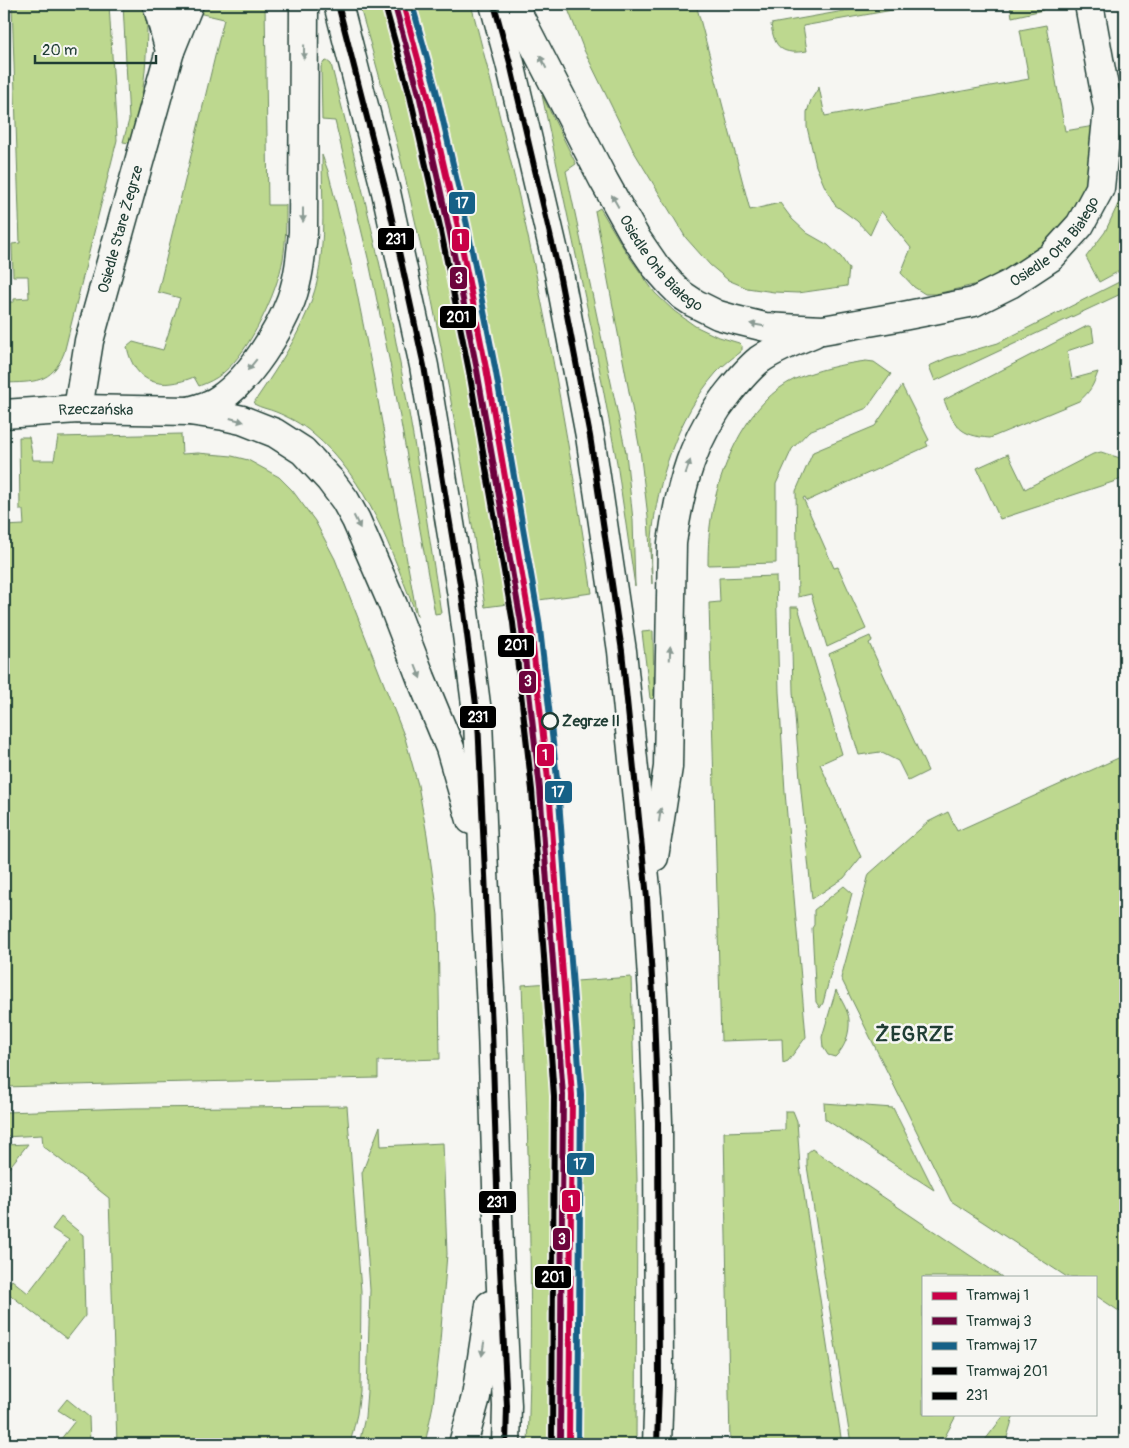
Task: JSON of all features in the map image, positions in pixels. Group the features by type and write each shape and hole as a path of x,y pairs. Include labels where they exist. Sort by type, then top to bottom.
{"street":[{"path":"157,4 170,51"},
{"name":"Osiedle Stare Żegrze","path":"78,410 89,341 170,51 189,4"},
{"path":"190,411 205,407 220,399 232,389 262,354 273,337 294,291 300,266 303,232 304,4"},
{"path":"338,4 390,210 424,366 467,630 478,720 507,1406 506,1444"},
{"path":"494,4 510,62 559,273 590,436 622,651 647,898 658,1123 659,1385 657,1444"},
{"name":"Osiedle Orła Białego","path":"513,4 602,179 636,238 656,267 682,295 705,309 748,324 787,329 823,330"},
{"name":"Osiedle Orła Białego","path":"647,898 668,767 672,543 684,479 694,449 703,430 724,398 742,376 760,360 789,343 823,330 974,302 1010,284 1050,257 1080,225 1100,188 1108,109 1089,4"},
{"name":"Rzeczańska","path":"4,414 78,410 190,411"},
{"path":"190,411 242,420 268,430 291,443 303,451 316,464 345,500 356,520 389,596 420,678 450,748 470,812 484,872"},
{"path":"463,1444 476,1397 499,1249"}],"green space":[{"path":"12,4 109,4 117,140 64,353 54,371 47,376 33,381 4,383 4,302 14,302 14,299 29,298 28,276 13,276 12,244 20,243"},
{"path":"123,4 147,4 144,83 130,143 123,142 129,120"},
{"path":"200,4 265,4 268,205 286,205 286,212 285,239 280,273 261,321 243,351 233,363 223,373 199,386 194,377 171,383 161,383 143,377 136,370 127,347 133,342 163,350 180,298 158,292 224,19 198,13"},
{"path":"359,4 471,4 531,249 567,438 592,593 485,607 442,352 419,237 381,81"},
{"path":"566,4 696,4 750,210 780,203 792,219 807,233 828,245 841,257 849,269 847,286 798,293 747,288 728,280 710,265 686,238 633,150 584,50"},
{"path":"883,4 926,4 803,26 807,51 786,51 777,45 772,33 771,24"},
{"path":"1010,4 1042,4 1043,10 1012,17"},
{"path":"1046,25 1065,131 1094,126 1087,188 1061,230 1025,264 982,283 936,294 925,294 914,287 901,273 911,248 881,211 870,235 857,221 835,205 816,166 807,127 807,112 811,100 819,87 825,116 1029,79 1020,30"},
{"path":"327,61 331,64 340,98 388,303 414,440 441,613 435,614 393,378 369,262 335,121 322,120 321,67"},
{"path":"542,95 576,164 566,171 626,453 633,520 635,586 617,463 594,340"},
{"path":"322,155 328,171 352,268 417,616 376,517 364,494 349,472 332,452 304,427 281,414 254,404 283,359 299,329 317,282 323,235"},
{"path":"1125,181 1125,268 1099,282 1086,257 1105,232 1119,202"},
{"path":"600,208 626,252 655,293 674,311 695,326 716,336 739,343 742,346 742,350 719,370 702,391 690,410 671,451 664,473 655,516 652,544 652,584 648,517 640,450 595,211"},
{"path":"1125,279 1125,292 935,381 929,366 947,358 998,343"},
{"path":"1087,326 1092,328 1094,342 1067,351 1072,379 1098,372 1091,388 1079,401 990,438 965,432 955,423 944,400"},
{"path":"866,361 874,362 891,374 867,408 809,431 792,449 776,484 776,563 708,565 711,522 717,490 731,453 752,417 764,402 779,389 795,379 830,368"},
{"path":"902,386 929,440 926,442 928,446 807,501 805,497 803,498 834,568 838,567 866,629 827,647 811,594 798,597 796,491 813,452 875,426"},
{"path":"181,434 182,454 198,453 232,456 248,460 279,477 292,490 315,521 335,559 405,738 418,785 438,915 440,1059 378,1061 378,1078 4,1087 4,526 24,525 23,510 20,510 19,437 29,437 33,460 54,460 58,437"},
{"path":"1101,452 1120,458 1125,463 1125,478 1000,519 977,468 1008,454 1025,489 1093,454"},
{"path":"776,576 779,692 785,792 806,1037 788,1061 783,1063 782,1039 721,1041 709,603 720,602 719,578"},
{"path":"791,607 798,607 842,754 820,764 861,857 844,878 812,899 793,692"},
{"path":"653,631 654,698 651,699 642,632"},
{"path":"870,636 872,641 869,643 928,771 908,781 898,761 880,752 859,755 829,654"},
{"path":"1125,755 1125,1315 1096,1296 1096,1276 1065,1276 951,1201 841,978 869,874 928,822 948,812 957,831"},
{"path":"844,886 852,893 823,1003 820,1008 816,1002 812,928 814,925 814,910"},
{"path":"631,977 637,1179 636,1444 528,1444 530,1272 522,985"},
{"path":"836,990 848,1013 849,1025 844,1045 835,1057 828,1055 823,1047 822,1037"},
{"path":"824,1103 893,1108 934,1190 825,1119"},
{"path":"347,1106 361,1291 360,1391 350,1444 117,1444 109,1198 43,1146 42,1135 4,1137 4,1112 132,1108"},
{"path":"785,1111 793,1111 797,1121 800,1167 842,1444 730,1444 724,1132 785,1130"},
{"path":"380,1126 381,1146 443,1143 447,1254 439,1354 433,1405 425,1444 359,1444 365,1417 367,1391 370,1290 362,1173"},
{"path":"28,1144 4,1174 4,1145"},
{"path":"812,1149 1001,1276 922,1276 922,1416 956,1416 941,1444 851,1444 807,1166 807,1153"},
{"path":"61,1217 83,1235 85,1316 67,1339 4,1290 12,1280 28,1293 69,1240 52,1229"},
{"path":"67,1399 89,1417 90,1444 57,1444 75,1421 58,1410"},
{"path":"1003,1416 1013,1416 1005,1444 982,1444"}],"tram line":[{"name":"1","path":"403,4 427,92 458,227 486,368 530,621 549,788 572,1095 569,1444"},
{"name":"17","path":"412,4 436,90 467,225 495,367 539,620 558,787 581,1094 578,1444"},
{"name":"3","path":"395,6 419,94 449,229 477,370 521,622 540,789 563,1095 560,1444"},
{"name":"201","path":"386,9 410,96 441,231 469,371 513,623 532,790 554,1096 552,1444"}],"transit line":[{"name":"231","path":"338,4 386,192 424,366 462,596 478,720 507,1406 506,1444"},
{"name":"231","path":"494,4 510,63 559,273 590,436 622,651 647,898 654,1011 658,1123 659,1385 657,1444"}],"place":[{"name":"Żegrze II","path":"550,721"}],"district":[{"name":"ŻEGRZE","path":"915,1034"}]}
